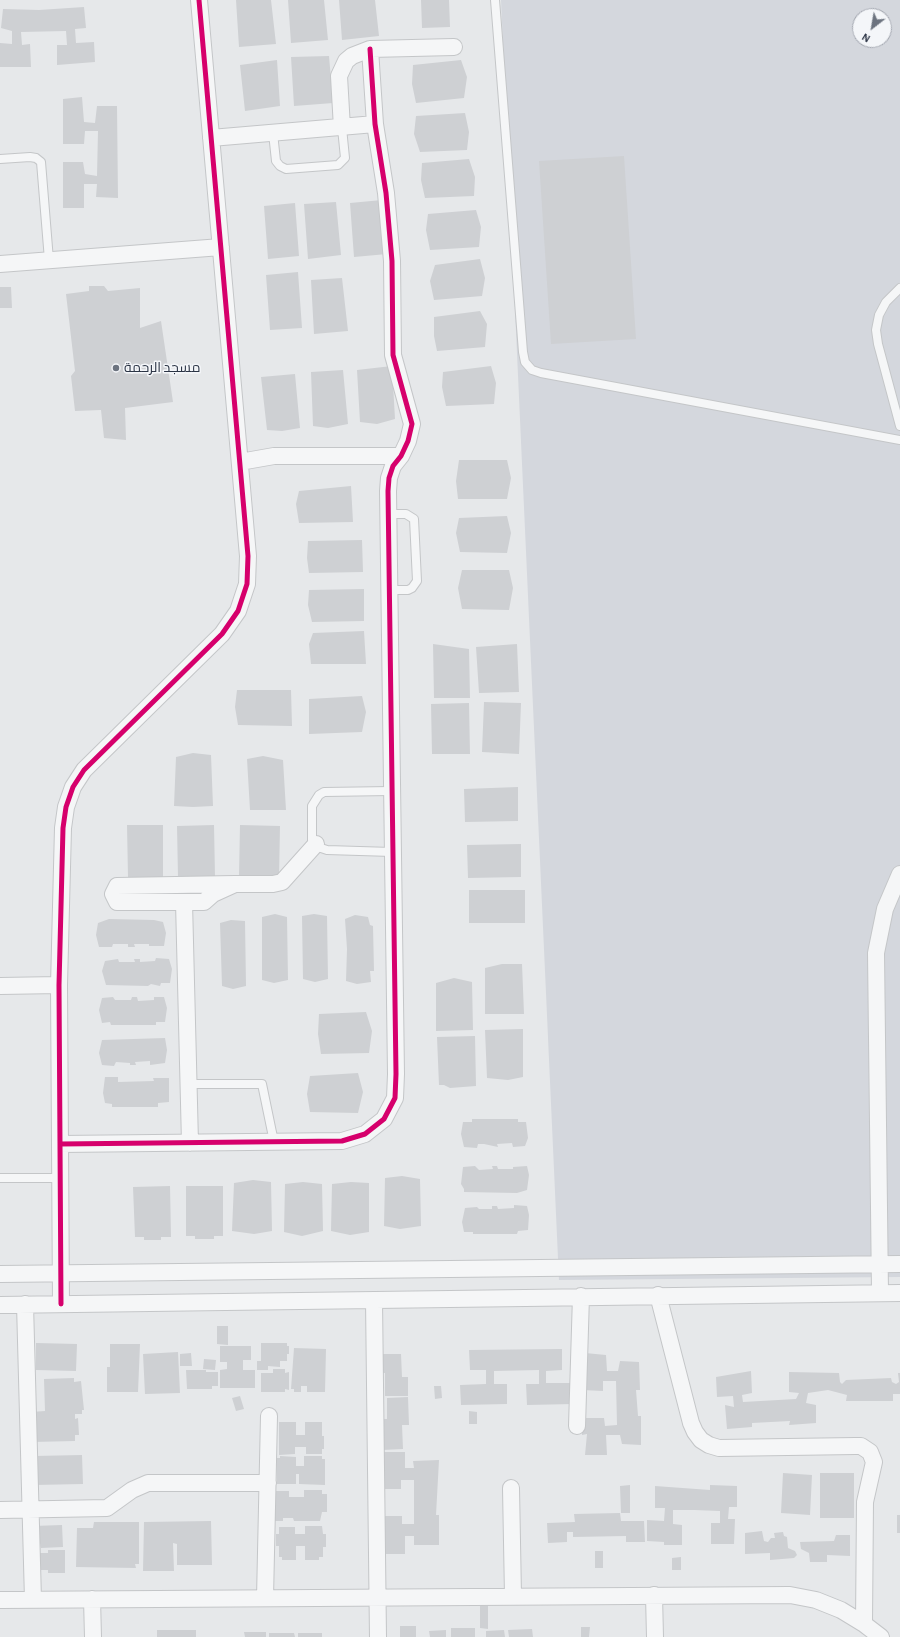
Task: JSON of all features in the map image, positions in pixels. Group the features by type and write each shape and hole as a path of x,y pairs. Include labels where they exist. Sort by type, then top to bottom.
{"street":[{"path":"61,1304 59,985 63,828 66,807 73,787 84,770 222,634 238,611 247,584 248,556 199,0"},
{"path":"342,128 339,76 341,68 352,56 370,49 454,47"},
{"path":"60,1144 342,1141 365,1134 384,1119 395,1098 396,1074 392,852 389,478 408,440 412,424 393,355 392,261 386,193 375,124 370,49"},
{"path":"211,138 375,124"},
{"path":"0,264 221,247"},
{"path":"240,462 274,456 401,456"},
{"path":"235,884 213,894 204,902 117,902 113,894 117,886 166,886 235,884 273,884 282,882 316,844"},
{"path":"880,1293 876,953 885,909 900,874"},
{"path":"166,886 167,902"},
{"path":"184,902 190,1143"},
{"path":"0,986 59,985"},
{"path":"0,1274 900,1264"},
{"path":"0,1305 582,1296 900,1293"},
{"path":"658,1295 691,1423 701,1440 709,1445 719,1448 861,1446 870,1452 874,1462 866,1502 864,1624"},
{"path":"577,1426 582,1296"},
{"path":"374,1300 378,1637"},
{"path":"25,1304 33,1600"},
{"path":"265,1598 269,1416"},
{"path":"0,1510 107,1508 128,1492 148,1483 268,1483"},
{"path":"511,1488 513,1596"},
{"path":"0,1600 790,1594 816,1600 841,1610 864,1624 881,1637"},
{"path":"654,1595 655,1637"},
{"path":"92,1599 93,1637"}],"lane":[{"path":"495,0 522,352 525,362 532,370 541,373 900,440"},
{"path":"273,133 276,161 280,166 286,169 338,165 345,158 342,128"},
{"path":"0,159 30,157 36,158 41,162 49,260"},
{"path":"900,288 886,302 879,315 876,330 878,344 900,426"},
{"path":"389,514 406,514 414,519 418,581 408,590 389,590"},
{"path":"392,791 324,792 318,796 312,806 312,840 316,844 327,850 392,852"},
{"path":"188,1084 262,1084 274,1142"},
{"path":"0,1178 60,1178"}],"shaded area":[{"path":"501,0 900,0 900,1277 559,1280"}],"building":[{"path":"236,0 271,0 276,44 239,47"},
{"path":"288,0 324,0 328,40 291,43"},
{"path":"339,0 375,0 379,36 342,40"},
{"path":"421,0 449,0 450,27 422,28"},
{"path":"84,7 86,28 75,29 76,43 94,42 95,62 57,65 57,45 67,45 66,31 21,32 22,45 30,44 31,67 0,67 0,43 12,44 12,31 1,28 3,9 39,10"},
{"path":"329,56 333,103 294,106 291,57"},
{"path":"277,60 280,106 245,111 240,65"},
{"path":"461,60 467,77 464,98 416,103 412,84 413,65"},
{"path":"82,97 84,122 95,123 97,106 117,106 118,198 96,197 97,184 84,184 84,208 63,208 63,162 83,162 85,174 97,176 98,131 85,131 84,144 63,144 63,99"},
{"path":"465,113 469,132 467,150 420,152 414,134 416,116"},
{"path":"624,156 636,339 551,344 539,161"},
{"path":"469,159 475,177 474,196 425,198 421,180 422,163"},
{"path":"382,200 387,254 354,257 350,203"},
{"path":"336,202 341,255 308,259 304,204"},
{"path":"295,203 299,256 268,259 264,206"},
{"path":"476,210 481,227 479,247 430,250 426,230 428,214"},
{"path":"480,259 485,278 482,296 434,300 430,281 435,265"},
{"path":"298,272 302,328 270,330 266,275"},
{"path":"342,278 348,331 314,334 311,280"},
{"path":"89,286 104,286 108,291 140,288 140,328 161,321 173,402 125,408 126,440 104,438 101,410 75,411 71,376 75,371 66,294 89,291"},
{"path":"0,287 11,287 12,308 0,308"},
{"path":"480,311 487,324 485,347 437,351 434,336 434,317"},
{"path":"392,366 395,419 377,424 360,422 357,370"},
{"path":"491,366 496,383 494,404 446,406 442,387 443,372"},
{"path":"343,370 348,424 328,428 313,426 311,372"},
{"path":"295,374 300,428 282,431 267,430 261,377"},
{"path":"459,460 507,460 511,478 507,499 458,499 456,481"},
{"path":"351,486 353,522 299,523 296,504 299,491"},
{"path":"507,516 511,533 507,553 460,552 456,533 459,518"},
{"path":"362,540 363,572 309,573 307,558 308,541"},
{"path":"462,570 509,570 513,588 509,610 462,609 458,588"},
{"path":"364,589 364,621 312,622 308,605 309,590"},
{"path":"364,631 366,664 311,664 309,644 313,633"},
{"path":"433,644 469,649 470,698 434,698"},
{"path":"517,644 519,692 479,693 476,647"},
{"path":"237,690 291,690 292,726 238,725 235,707"},
{"path":"362,696 366,712 362,732 309,734 309,699"},
{"path":"484,702 521,703 519,754 482,752"},
{"path":"469,703 470,754 432,754 431,704"},
{"path":"193,753 211,755 213,806 174,806 176,757"},
{"path":"263,756 283,760 286,810 250,810 247,759"},
{"path":"518,787 518,821 465,822 464,789"},
{"path":"127,825 163,825 163,877 145,881 128,877"},
{"path":"214,825 215,877 197,880 178,877 177,826"},
{"path":"240,825 280,826 279,878 239,877"},
{"path":"521,844 521,877 468,878 467,845"},
{"path":"469,890 525,890 525,923 469,923"},
{"path":"275,914 287,917 288,980 274,983 262,980 262,917"},
{"path":"314,914 327,916 328,979 315,982 303,979 302,916"},
{"path":"355,915 368,917 370,925 373,926 374,971 370,971 371,982 357,984 346,981 347,949 345,919"},
{"path":"109,919 154,920 163,922 166,933 164,946 134,944 135,947 128,947 128,944 113,944 112,947 99,947 96,935 98,923"},
{"path":"231,920 245,921 246,986 233,989 222,986 220,923"},
{"path":"156,958 169,959 172,969 170,983 161,983 160,986 151,984 148,986 106,985 102,971 105,961 118,959 119,962 135,962 134,959 140,959 140,962 155,961"},
{"path":"502,964 522,964 524,1014 485,1014 485,968"},
{"path":"454,978 472,982 473,1030 436,1031 436,983"},
{"path":"113,997 115,1000 131,1000 132,997 137,997 138,1001 154,1000 154,997 164,997 167,1008 165,1022 156,1022 156,1025 111,1025 110,1022 102,1023 99,1010 102,998"},
{"path":"366,1012 372,1031 369,1053 321,1054 318,1034 319,1014"},
{"path":"523,1029 523,1077 508,1080 487,1078 485,1030"},
{"path":"475,1036 476,1086 450,1088 444,1085 439,1085 437,1037"},
{"path":"165,1038 167,1050 165,1063 150,1065 150,1061 135,1062 136,1065 130,1065 130,1063 116,1062 114,1066 102,1065 99,1053 102,1040"},
{"path":"358,1073 363,1092 358,1113 310,1112 307,1094 310,1076"},
{"path":"105,1077 118,1077 118,1082 154,1081 153,1078 169,1078 169,1102 158,1103 158,1107 112,1107 112,1104 105,1103 103,1093"},
{"path":"472,1119 518,1119 518,1122 526,1122 528,1138 525,1146 513,1147 512,1143 497,1144 498,1147 478,1144 477,1148 464,1147 461,1134 463,1122 472,1122"},
{"path":"475,1166 479,1170 493,1169 492,1166 497,1166 498,1169 513,1169 513,1167 527,1166 529,1175 527,1190 517,1193 464,1192 461,1184 463,1167"},
{"path":"402,1176 420,1179 421,1226 400,1229 384,1226 385,1178"},
{"path":"253,1180 271,1182 272,1231 254,1234 232,1231 234,1183"},
{"path":"303,1182 322,1184 323,1231 302,1236 284,1232 285,1184"},
{"path":"351,1182 369,1183 369,1232 350,1235 331,1231 332,1184"},
{"path":"170,1186 171,1237 161,1237 161,1240 144,1240 144,1237 135,1237 133,1187"},
{"path":"186,1186 223,1186 223,1236 214,1236 214,1239 195,1239 195,1236 186,1236"},
{"path":"514,1205 527,1206 529,1215 528,1230 518,1231 517,1234 473,1234 473,1232 464,1232 462,1222 465,1208 477,1207 479,1209 492,1209 492,1206 497,1206 498,1209 514,1208"},
{"path":"217,1326 228,1326 228,1345 217,1344"},
{"path":"36,1343 77,1344 76,1371 36,1370"},
{"path":"261,1343 287,1343 287,1346 289,1346 289,1354 287,1354 287,1361 280,1361 280,1367 268,1366 268,1370 257,1370 257,1361 261,1361"},
{"path":"110,1344 140,1344 138,1392 107,1392 107,1367 110,1367"},
{"path":"220,1346 251,1346 251,1360 243,1360 243,1370 255,1370 255,1388 220,1388 220,1370 227,1369 227,1362 220,1362"},
{"path":"294,1348 326,1349 325,1392 307,1392 307,1386 301,1386 301,1392 294,1392 294,1389 291,1389"},
{"path":"562,1349 562,1370 546,1371 546,1383 573,1383 573,1404 527,1405 526,1384 539,1384 539,1370 494,1371 494,1384 507,1384 507,1404 461,1405 460,1385 486,1384 486,1370 470,1370 469,1350"},
{"path":"178,1352 180,1393 145,1394 143,1354"},
{"path":"191,1353 192,1366 180,1366 180,1354"},
{"path":"585,1353 606,1355 607,1371 618,1371 620,1361 639,1362 640,1390 636,1390 638,1416 641,1416 641,1445 622,1444 620,1435 606,1435 607,1455 585,1455 587,1434 582,1435 582,1418 604,1418 605,1426 617,1425 616,1381 603,1381 603,1391 582,1390"},
{"path":"379,1354 401,1354 402,1377 408,1377 408,1396 385,1396 385,1373 379,1373"},
{"path":"204,1359 216,1360 215,1370 203,1369"},
{"path":"273,1369 285,1369 285,1373 289,1372 289,1390 285,1389 285,1392 261,1392 261,1373 273,1373"},
{"path":"186,1370 206,1370 206,1372 218,1372 218,1386 212,1386 212,1389 187,1389"},
{"path":"751,1371 752,1393 742,1395 743,1402 796,1399 799,1393 789,1392 789,1372 839,1373 840,1382 842,1384 846,1380 891,1378 892,1382 896,1384 899,1382 898,1373 900,1373 900,1394 893,1394 893,1401 846,1401 847,1395 828,1390 808,1393 806,1403 816,1405 816,1423 789,1425 790,1421 752,1423 752,1427 727,1429 725,1405 734,1407 733,1396 717,1397 716,1377"},
{"path":"74,1378 74,1382 81,1381 84,1410 82,1410 82,1414 75,1414 75,1419 78,1418 79,1435 75,1435 75,1441 32,1442 31,1412 45,1411 44,1379"},
{"path":"434,1386 441,1386 442,1398 435,1399"},
{"path":"240,1396 244,1409 236,1411 232,1398"},
{"path":"408,1397 409,1425 402,1425 403,1449 382,1450 382,1419 387,1419 387,1398"},
{"path":"469,1411 477,1412 477,1424 469,1424"},
{"path":"279,1422 296,1422 296,1435 305,1435 305,1422 322,1422 324,1449 322,1449 322,1454 306,1454 306,1447 295,1447 295,1454 279,1455"},
{"path":"381,1452 405,1452 405,1468 414,1468 413,1461 439,1460 436,1515 439,1515 439,1545 414,1545 414,1536 405,1536 405,1554 383,1554 381,1516 402,1516 402,1524 414,1524 414,1480 401,1480 401,1489 381,1489"},
{"path":"82,1455 83,1484 34,1485 34,1456"},
{"path":"280,1456 296,1457 296,1466 304,1466 304,1456 322,1456 322,1459 325,1459 325,1485 299,1484 299,1474 296,1474 296,1484 277,1484 277,1458 280,1458"},
{"path":"783,1473 812,1475 810,1515 781,1513"},
{"path":"820,1473 854,1473 854,1518 820,1518"},
{"path":"630,1485 630,1513 621,1513 620,1486"},
{"path":"710,1485 737,1486 737,1507 729,1507 728,1519 735,1519 734,1544 711,1544 711,1523 720,1523 720,1511 694,1510 673,1510 673,1524 682,1525 682,1545 664,1545 664,1542 647,1541 647,1520 664,1521 665,1508 655,1508 655,1486 710,1490"},
{"path":"304,1490 322,1490 322,1494 327,1494 327,1512 322,1512 320,1521 294,1521 293,1518 283,1518 283,1521 275,1521 275,1491 289,1491 289,1497 304,1497"},
{"path":"620,1513 621,1521 644,1521 645,1542 626,1542 626,1536 573,1537 573,1532 567,1532 567,1542 548,1543 547,1523 575,1522 574,1514"},
{"path":"897,1515 900,1515 900,1533 897,1533"},
{"path":"211,1521 212,1565 177,1565 177,1544 173,1543 174,1571 143,1571 144,1522"},
{"path":"94,1522 139,1522 139,1564 135,1564 136,1568 76,1567 77,1528 93,1528"},
{"path":"62,1525 63,1547 41,1548 40,1543 34,1543 33,1526"},
{"path":"305,1526 322,1526 323,1534 326,1534 326,1547 323,1547 323,1557 319,1557 319,1560 305,1560 305,1546 296,1546 296,1560 282,1560 282,1557 279,1557 279,1546 276,1546 276,1534 279,1534 279,1527 295,1527 295,1534 305,1534"},
{"path":"762,1531 764,1541 768,1542 771,1538 775,1538 774,1533 783,1532 784,1536 787,1537 788,1548 795,1551 797,1555 794,1558 770,1560 770,1553 745,1554 745,1533"},
{"path":"836,1535 850,1535 850,1556 827,1555 827,1562 810,1562 809,1553 801,1549 800,1542 834,1541"},
{"path":"48,1550 65,1550 65,1573 48,1573 48,1570 39,1570 38,1553 48,1553"},
{"path":"595,1551 603,1551 603,1568 595,1568"},
{"path":"681,1557 681,1570 672,1570 672,1558"},
{"path":"480,1606 488,1606 488,1629 480,1628"},
{"path":"400,1626 416,1626 416,1637 400,1637"},
{"path":"581,1627 590,1627 589,1637 581,1637"},
{"path":"451,1628 475,1628 475,1637 451,1637"},
{"path":"532,1629 533,1637 509,1637 508,1630"},
{"path":"157,1630 196,1630 196,1637 157,1637"},
{"path":"446,1630 446,1637 430,1637 429,1631"},
{"path":"504,1630 505,1637 486,1637 486,1631"},
{"path":"244,1632 266,1632 266,1637 245,1637"},
{"path":"269,1633 294,1633 295,1637 269,1637"},
{"path":"298,1633 322,1633 322,1637 298,1637"}],"cycle path":[{"path":"61,1304 59,985 63,828 66,807 73,787 84,770 222,634 238,611 247,584 248,556 199,0"},
{"path":"60,1144 342,1141 365,1134 384,1119 395,1098 396,1074 388,491 389,478 393,466 401,456 408,441 412,424 393,355 392,261 386,193 375,124 370,49"}],"place":[{"name":"مسجد الرحمة","path":"116,368"}]}
